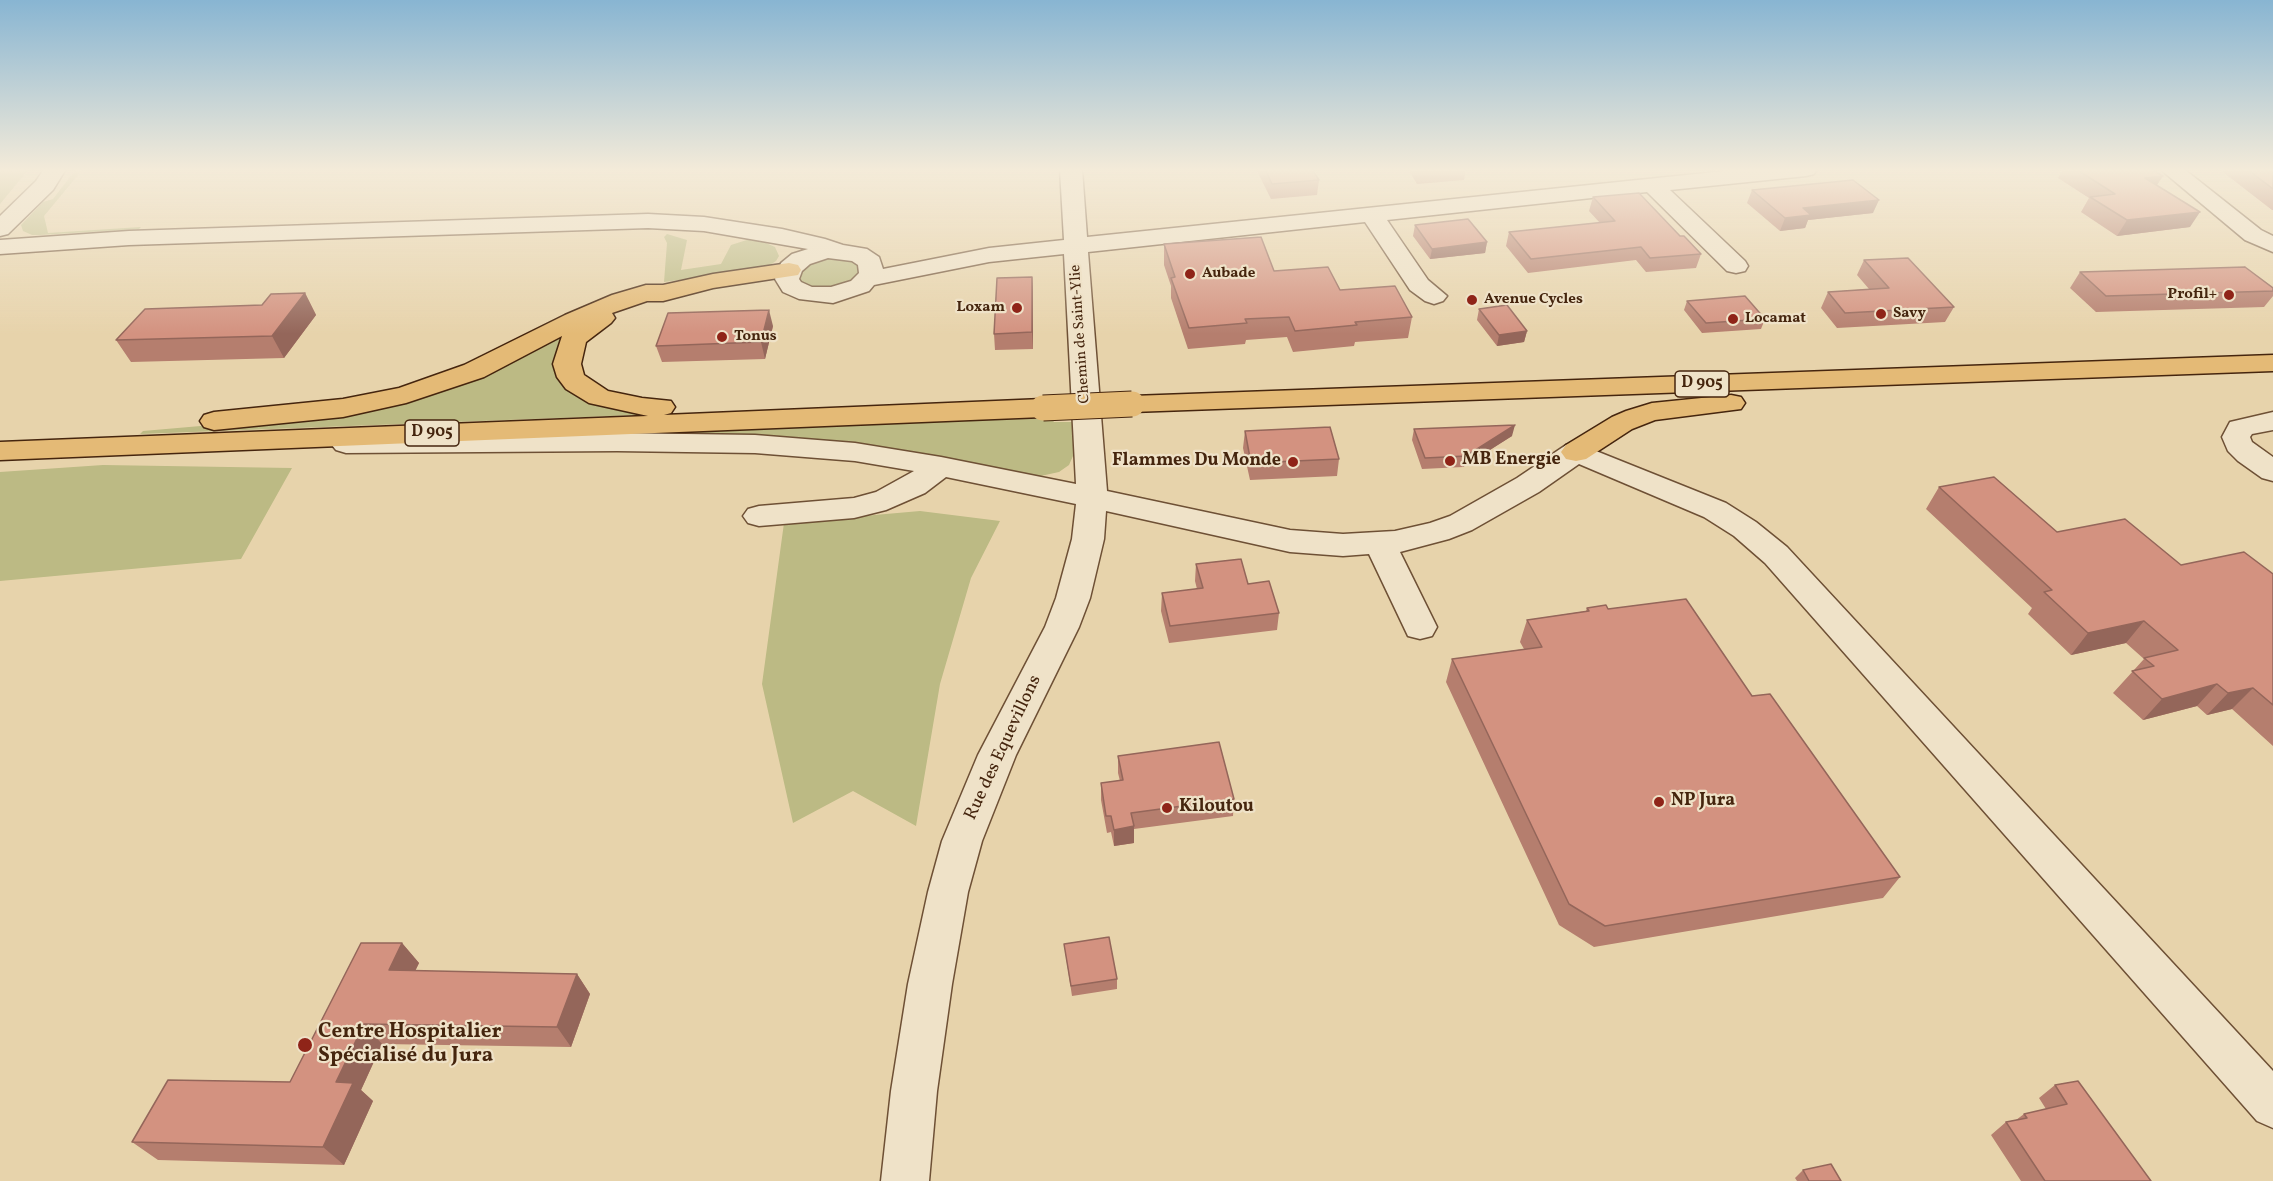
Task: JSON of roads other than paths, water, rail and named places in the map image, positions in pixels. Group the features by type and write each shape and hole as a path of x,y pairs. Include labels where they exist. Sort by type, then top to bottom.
{"main road":[{"path":"0,439 343,408 372,403 406,395 474,371 608,305 646,293 790,275"},
{"path":"676,291 603,318 580,332 573,340 567,357 568,370 576,383 599,397 642,407 981,404 1001,410"},
{"path":"1576,452 1622,423 1636,417 1652,412 1709,404 2273,365"},
{"name":"D 905","path":"0,451 1132,404 2273,365"}],"street":[{"path":"0,247 129,238 553,224"},
{"path":"705,224 803,241 836,251 858,254 867,269"},
{"name":"Chemin de Saint-Ylie","path":"1075,224 1092,499"},
{"path":"867,269 1281,224"},
{"path":"1379,224 1419,285 1434,296"},
{"path":"1693,224 1736,266"},
{"path":"2239,224 2253,235 2273,245"},
{"path":"761,234 785,249 790,275 814,295 841,304 867,269"},
{"path":"790,275 809,256 836,251"},
{"path":"2273,422 2240,428 2236,437 2238,445 2273,471"},
{"path":"83,446 606,442 755,444 855,452 941,466 1290,542 1343,545 1380,543 1417,537 1461,523 1576,452 1730,519 1776,555 2273,1105"},
{"path":"759,516 854,508 886,500 914,486 941,466"},
{"path":"1542,475 1592,479 1676,494"},
{"name":"Rue des Equevillons","path":"905,1181 914,1091 930,984 948,892 962,841 997,755 1070,607 1088,539 1092,499"},
{"path":"1380,543 1419,627"}],"place":[{"name":"Aubade","path":"1190,274"},
{"name":"Profil+","path":"2229,295"},
{"name":"Avenue Cycles","path":"1472,300"},
{"name":"Loxam","path":"1017,308"},
{"name":"Savy","path":"1881,314"},
{"name":"Locamat","path":"1733,319"},
{"name":"Tonus","path":"722,337"},
{"name":"MB Energie","path":"1450,461"},
{"name":"Flammes Du Monde","path":"1293,462"},
{"name":"NP Jura","path":"1659,802"},
{"name":"Kiloutou","path":"1167,808"},
{"name":"Centre Hospitalier Spécialisé du Jura","path":"305,1045"}]}
